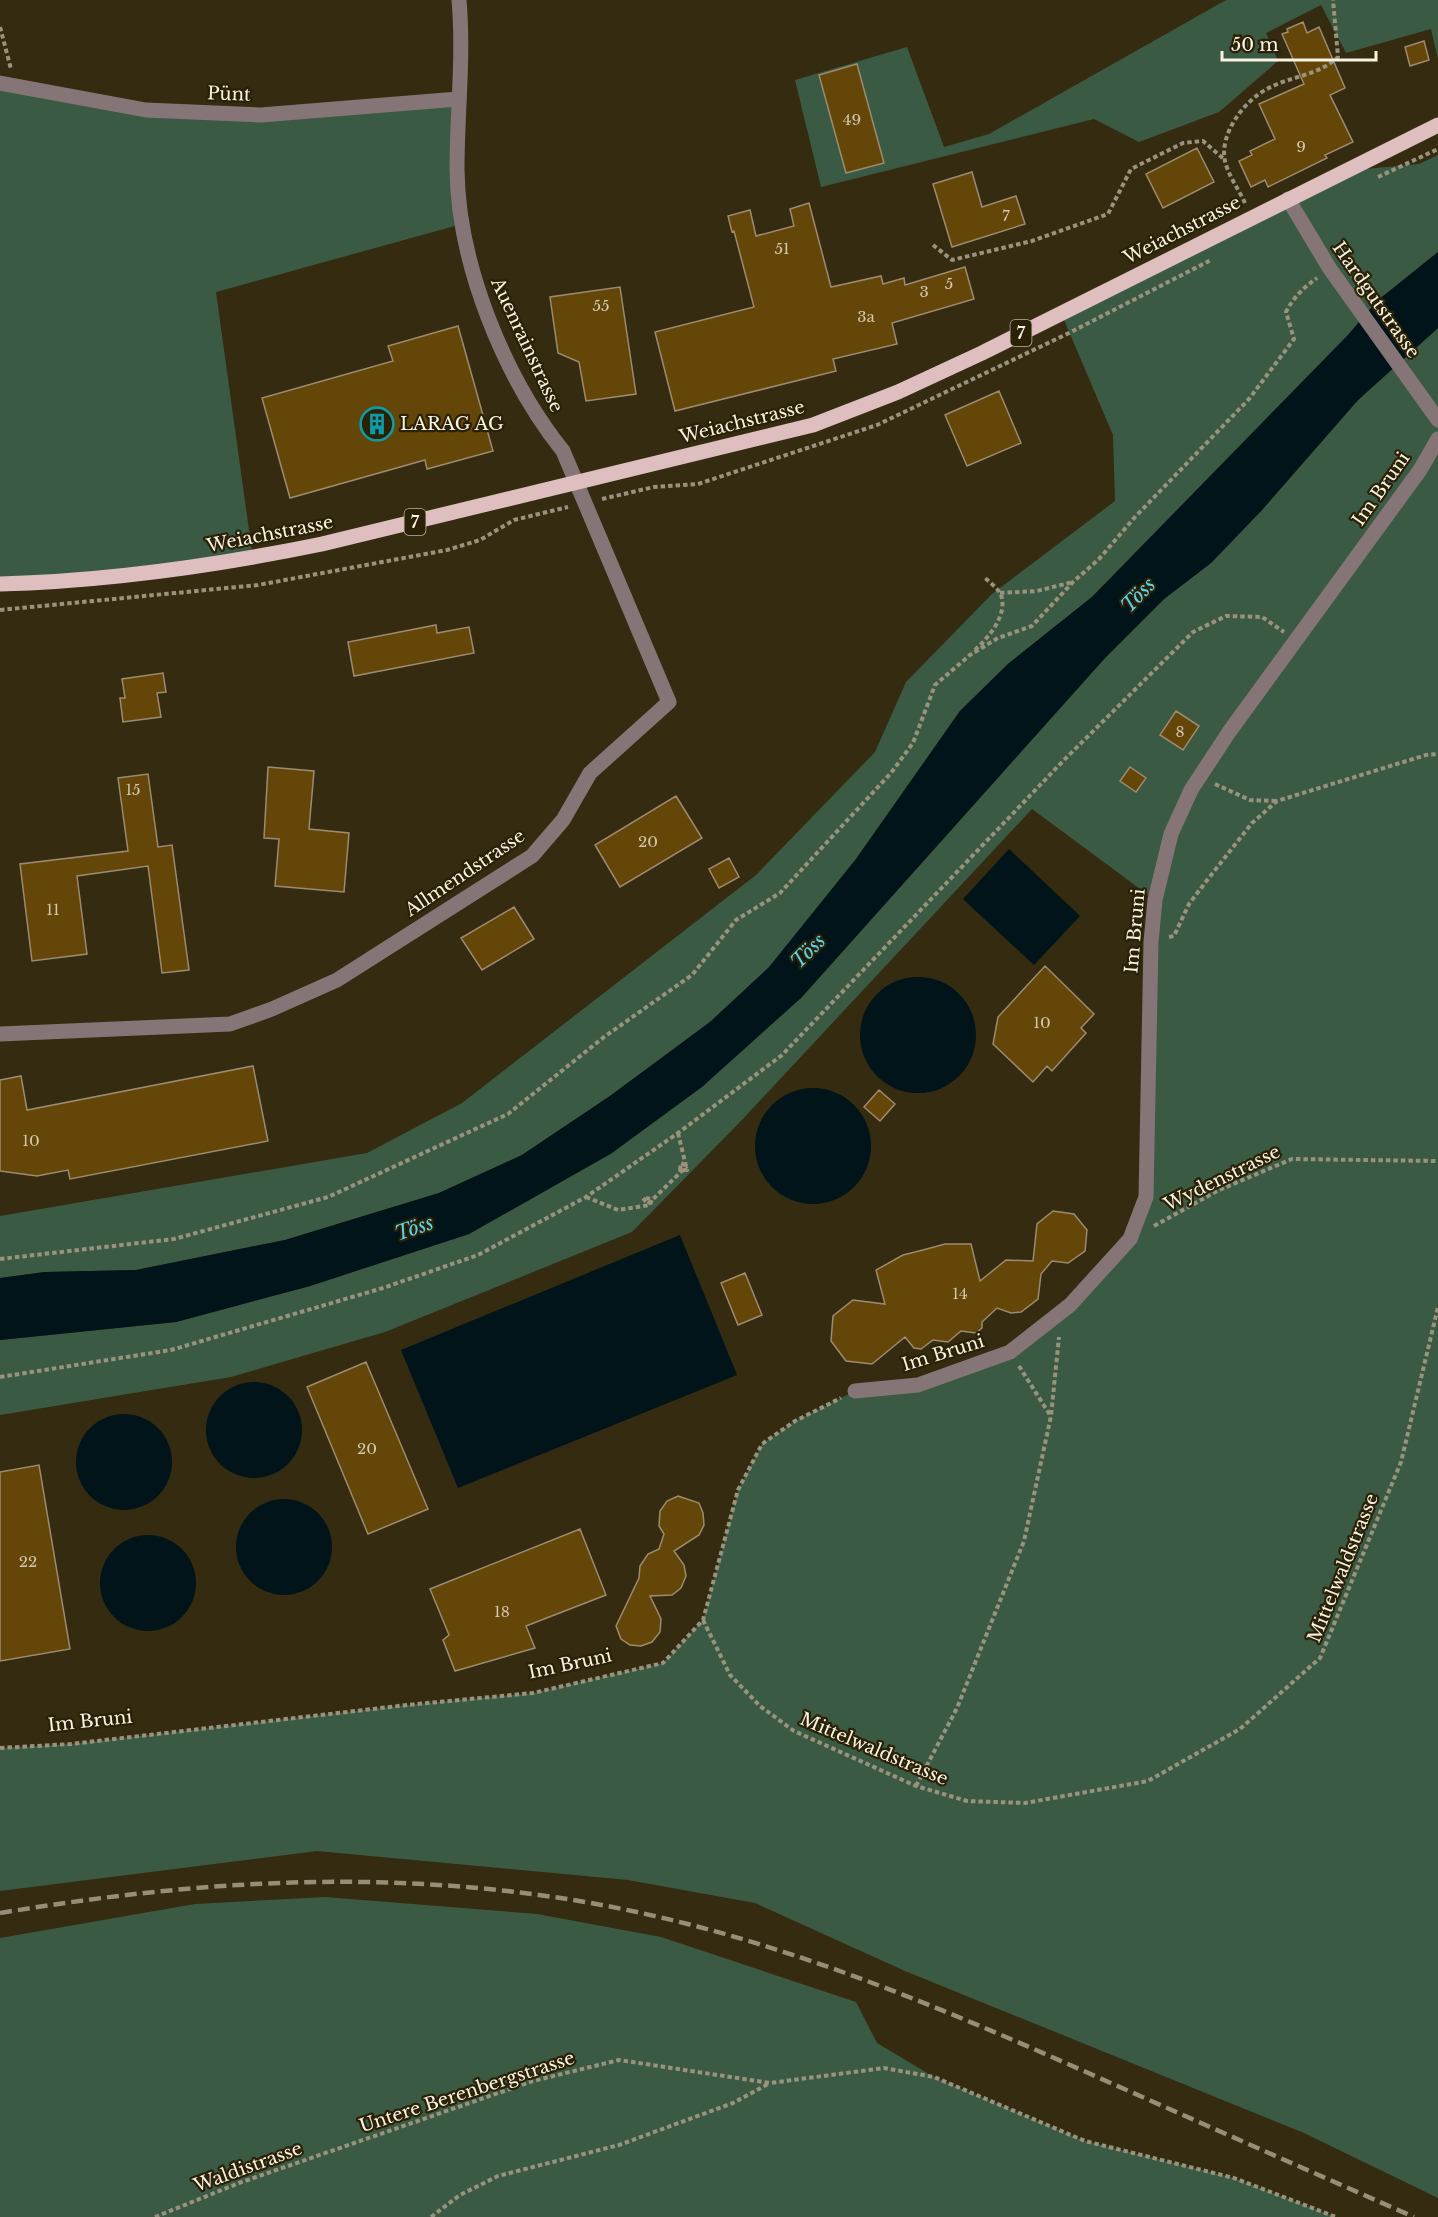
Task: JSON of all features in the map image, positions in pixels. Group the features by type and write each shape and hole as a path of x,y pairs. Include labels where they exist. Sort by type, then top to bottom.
{"main road":[{"name":"Weiachstrasse","path":"0,584 75,582 253,559 813,425 898,392 1438,125"}],"street":[{"name":"Auenrainstrasse","path":"459,0 462,25 458,99 458,182 462,224 472,274 501,346 542,424 563,451 577,482"},
{"name":"Pünt","path":"0,83 146,110 261,115 458,99"},
{"name":"Hardgutstrasse","path":"1288,199 1331,272 1438,420"},
{"name":"Im Bruni","path":"855,1391 918,1385 1010,1352 1070,1305 1130,1239 1146,1197 1151,942 1155,900 1171,834 1200,776 1419,470 1438,439"},
{"name":"Allmendstrasse","path":"0,1034 230,1024 272,1009 337,980 532,856 563,820 590,772 669,702 577,482"}],"path":[{"path":"1225,160 1227,134 1248,102 1267,88 1327,68 1338,57 1333,0"},
{"path":"0,27 16,87"},
{"path":"933,245 952,260 965,259 1032,242 1108,214 1131,169 1183,143 1203,141 1225,160 1252,217"},
{"path":"970,656 998,638 1032,626 1073,582 1099,559 1255,392 1293,339 1286,312 1289,306 1301,290 1331,272"},
{"path":"0,1259 174,1239 328,1197 508,1114 604,1037 692,975 736,920 780,893 891,773 913,743 935,685 970,656 989,636 1003,610 1000,593 984,577"},
{"path":"1000,593 1037,591 1073,582"},
{"path":"0,1377 171,1350 384,1288 478,1255 586,1197 678,1133 782,1055 1056,768 1193,632 1226,616 1262,617 1297,640"},
{"path":"1200,776 1250,800 1277,801 1426,755 1438,754"},
{"path":"1151,942 1174,936 1189,904 1208,879 1252,823 1277,801"},
{"path":"586,1197 618,1210 650,1205 652,1199 643,1198 648,1204 687,1166 681,1163 680,1170 687,1170 685,1161 681,1142 678,1133"},
{"name":"Wydenstrasse","path":"1130,1239 1219,1190 1292,1159 1438,1161"},
{"path":"916,1786 957,1708 1024,1541 1051,1416 1058,1339 1070,1305"},
{"name":"Mittelwaldstrasse","path":"703,1620 730,1675 760,1706 794,1731 916,1786 967,1801 1025,1803 1148,1781 1240,1729 1320,1659 1401,1462 1438,1307"},
{"path":"1010,1352 1051,1416"},
{"name":"Im Bruni","path":"0,1748 71,1744 407,1704 533,1694 663,1663 703,1620 738,1490 762,1443 795,1421 855,1391"},
{"name":"Untere Berenbergstrasse","path":"351,2144 533,2081 618,2060 770,2083 884,2068 934,2077 1085,2141 1234,2178 1336,2217"},
{"name":"Untere Berenbergstrasse","path":"431,2217 460,2195 498,2176 619,2145 733,2103 770,2083"},
{"name":"Waldistrasse","path":"155,2217 239,2183 351,2144"}],"green space":[{"path":"1226,0 1438,0 1438,59 1431,29 1346,53 1321,5 1266,33 1278,61 1219,112 1139,142 1094,119 821,187 795,80 907,47 944,147 989,134"},
{"path":"0,83 146,110 261,115 458,99 462,224 216,292 253,559 0,584"},
{"path":"1438,155 1438,252 1377,301 1348,335 1092,597 1008,664 960,711 856,859 770,967 710,1022 610,1096 522,1155 439,1193 285,1240 136,1270 45,1272 0,1278 0,1216 367,1153 462,1103 756,875 875,752 906,682 992,594 1115,501 1113,435 1061,313 1344,171 1419,164"},
{"path":"1438,328 1438,2198 1304,2133 905,1971 755,1903 628,1880 317,1851 0,1891 0,1748 71,1744 407,1705 533,1693 663,1663 703,1620 738,1490 762,1444 795,1421 855,1391 918,1385 1010,1352 1130,1239 1146,1197 1155,900 1032,809 741,1121 632,1232 385,1332 231,1377 0,1415 0,1340 176,1322 310,1286 469,1234 612,1153 801,998 1105,658 1164,599 1211,563 1262,510 1358,400"},
{"path":"325,1897 537,1914 661,1937 856,2002 877,2043 934,2077 1085,2141 1234,2178 1336,2217 0,2217 0,1938 195,1904"}],"water":[{"name":"Töss","path":"1438,252 1438,328 1358,400 1262,510 1211,563 1164,599 1105,658 801,998 702,1087 612,1153 469,1234 310,1286 176,1322 0,1340 0,1278 45,1272 136,1270 285,1240 439,1193 522,1155 610,1096 710,1022 769,967 856,859 960,711 1008,664 1092,597 1348,335 1377,301"},
{"path":"1009,849 1080,916 1034,965 963,899"},
{"path":"918,977 940,981 959,994 972,1013 976,1035 972,1057 959,1076 940,1089 918,1093 896,1089 877,1076 864,1057 860,1035 864,1013 877,994 896,981"},
{"path":"813,1088 835,1092 854,1105 867,1124 871,1146 867,1168 854,1187 835,1200 813,1204 791,1200 772,1187 759,1168 755,1146 759,1124 772,1105 791,1092"},
{"path":"680,1235 737,1375 458,1488 401,1350"},
{"path":"254,1382 272,1386 288,1396 298,1412 302,1430 298,1448 288,1464 272,1474 254,1478 236,1474 220,1464 210,1448 206,1430 210,1412 220,1396 236,1386"},
{"path":"124,1414 142,1418 158,1428 168,1444 172,1462 168,1480 158,1496 142,1506 124,1510 106,1506 90,1496 80,1480 76,1462 80,1444 90,1428 106,1418"},
{"path":"284,1499 302,1503 318,1513 328,1529 332,1547 328,1565 318,1581 302,1591 284,1595 266,1591 250,1581 240,1565 236,1547 240,1529 250,1513 266,1503"},
{"path":"148,1535 166,1539 182,1549 192,1565 196,1583 192,1601 182,1617 166,1627 148,1631 130,1627 114,1617 104,1601 100,1583 104,1565 114,1549 130,1539"}],"building":[{"path":"1303,22 1307,33 1319,27 1345,88 1330,95 1353,142 1325,155 1327,158 1268,187 1265,180 1251,187 1239,161 1252,155 1250,151 1275,139 1259,104 1304,84 1282,34 1288,32 1287,29"},
{"path":"1424,41 1429,60 1410,66 1405,47"},
{"path":"857,64 884,163 846,173 819,75"},
{"path":"1197,148 1214,182 1163,208 1146,174"},
{"path":"972,172 982,207 1016,196 1025,224 952,247 933,184"},
{"path":"809,203 831,287 881,276 883,284 904,278 905,285 965,267 974,299 892,323 897,344 833,359 836,371 675,411 655,332 754,307 728,216 750,210 756,236 794,226 790,209"},
{"path":"620,287 636,394 586,401 579,362 558,353 550,297"},
{"name":"LARAG AG","path":"458,326 493,451 427,469 425,460 290,498 262,398 393,361 388,346"},
{"path":"999,391 1021,443 967,466 945,415"},
{"path":"436,625 437,633 469,627 474,653 354,676 348,642"},
{"path":"163,673 166,692 157,693 161,717 123,722 120,698 125,698 122,679"},
{"path":"1176,711 1199,726 1183,750 1160,735"},
{"path":"268,767 314,771 309,829 349,833 344,892 275,886 279,839 264,838"},
{"path":"1130,767 1146,778 1136,792 1120,781"},
{"path":"148,774 158,847 172,845 189,970 162,973 148,866 77,876 87,954 32,961 20,864 128,851 118,778"},
{"path":"676,796 702,838 620,887 595,845"},
{"path":"729,858 739,877 719,888 709,869"},
{"path":"514,907 534,939 482,970 461,938"},
{"path":"1045,966 1094,1014 1081,1028 1086,1033 1052,1071 1047,1066 1033,1082 993,1044 998,1017"},
{"path":"253,1066 268,1141 70,1179 68,1170 37,1176 0,1171 0,1080 21,1076 27,1110"},
{"path":"879,1090 895,1104 880,1121 864,1107"},
{"path":"1053,1211 1074,1214 1087,1230 1085,1251 1068,1263 1052,1261 1041,1274 1038,1299 1021,1312 1011,1313 997,1308 982,1322 982,1328 976,1333 961,1331 948,1342 933,1340 921,1349 914,1348 905,1337 872,1364 846,1361 831,1341 833,1316 853,1300 885,1304 876,1270 903,1255 945,1244 971,1244 980,1281 1006,1260 1033,1261 1037,1224"},
{"path":"745,1273 762,1315 738,1325 721,1283"},
{"path":"366,1362 428,1509 368,1534 307,1387"},
{"path":"39,1465 70,1649 0,1661 0,1472"},
{"path":"678,1496 699,1503 704,1525 699,1535 674,1551 684,1565 686,1576 681,1588 672,1595 650,1596 661,1619 660,1632 652,1642 641,1646 630,1645 621,1639 616,1626 639,1578 640,1566 648,1554 659,1549 664,1534 659,1526 660,1511 667,1501"},
{"path":"580,1529 606,1595 526,1626 535,1648 455,1671 443,1640 449,1635 430,1589"}],"railway":[{"path":"0,1913 135,1894 269,1883 336,1882 471,1887 612,1907 684,1923 754,1943 892,1990 1028,2046 1414,2217"}],"place":[{"name":"LARAG AG","path":"377,424"}]}
